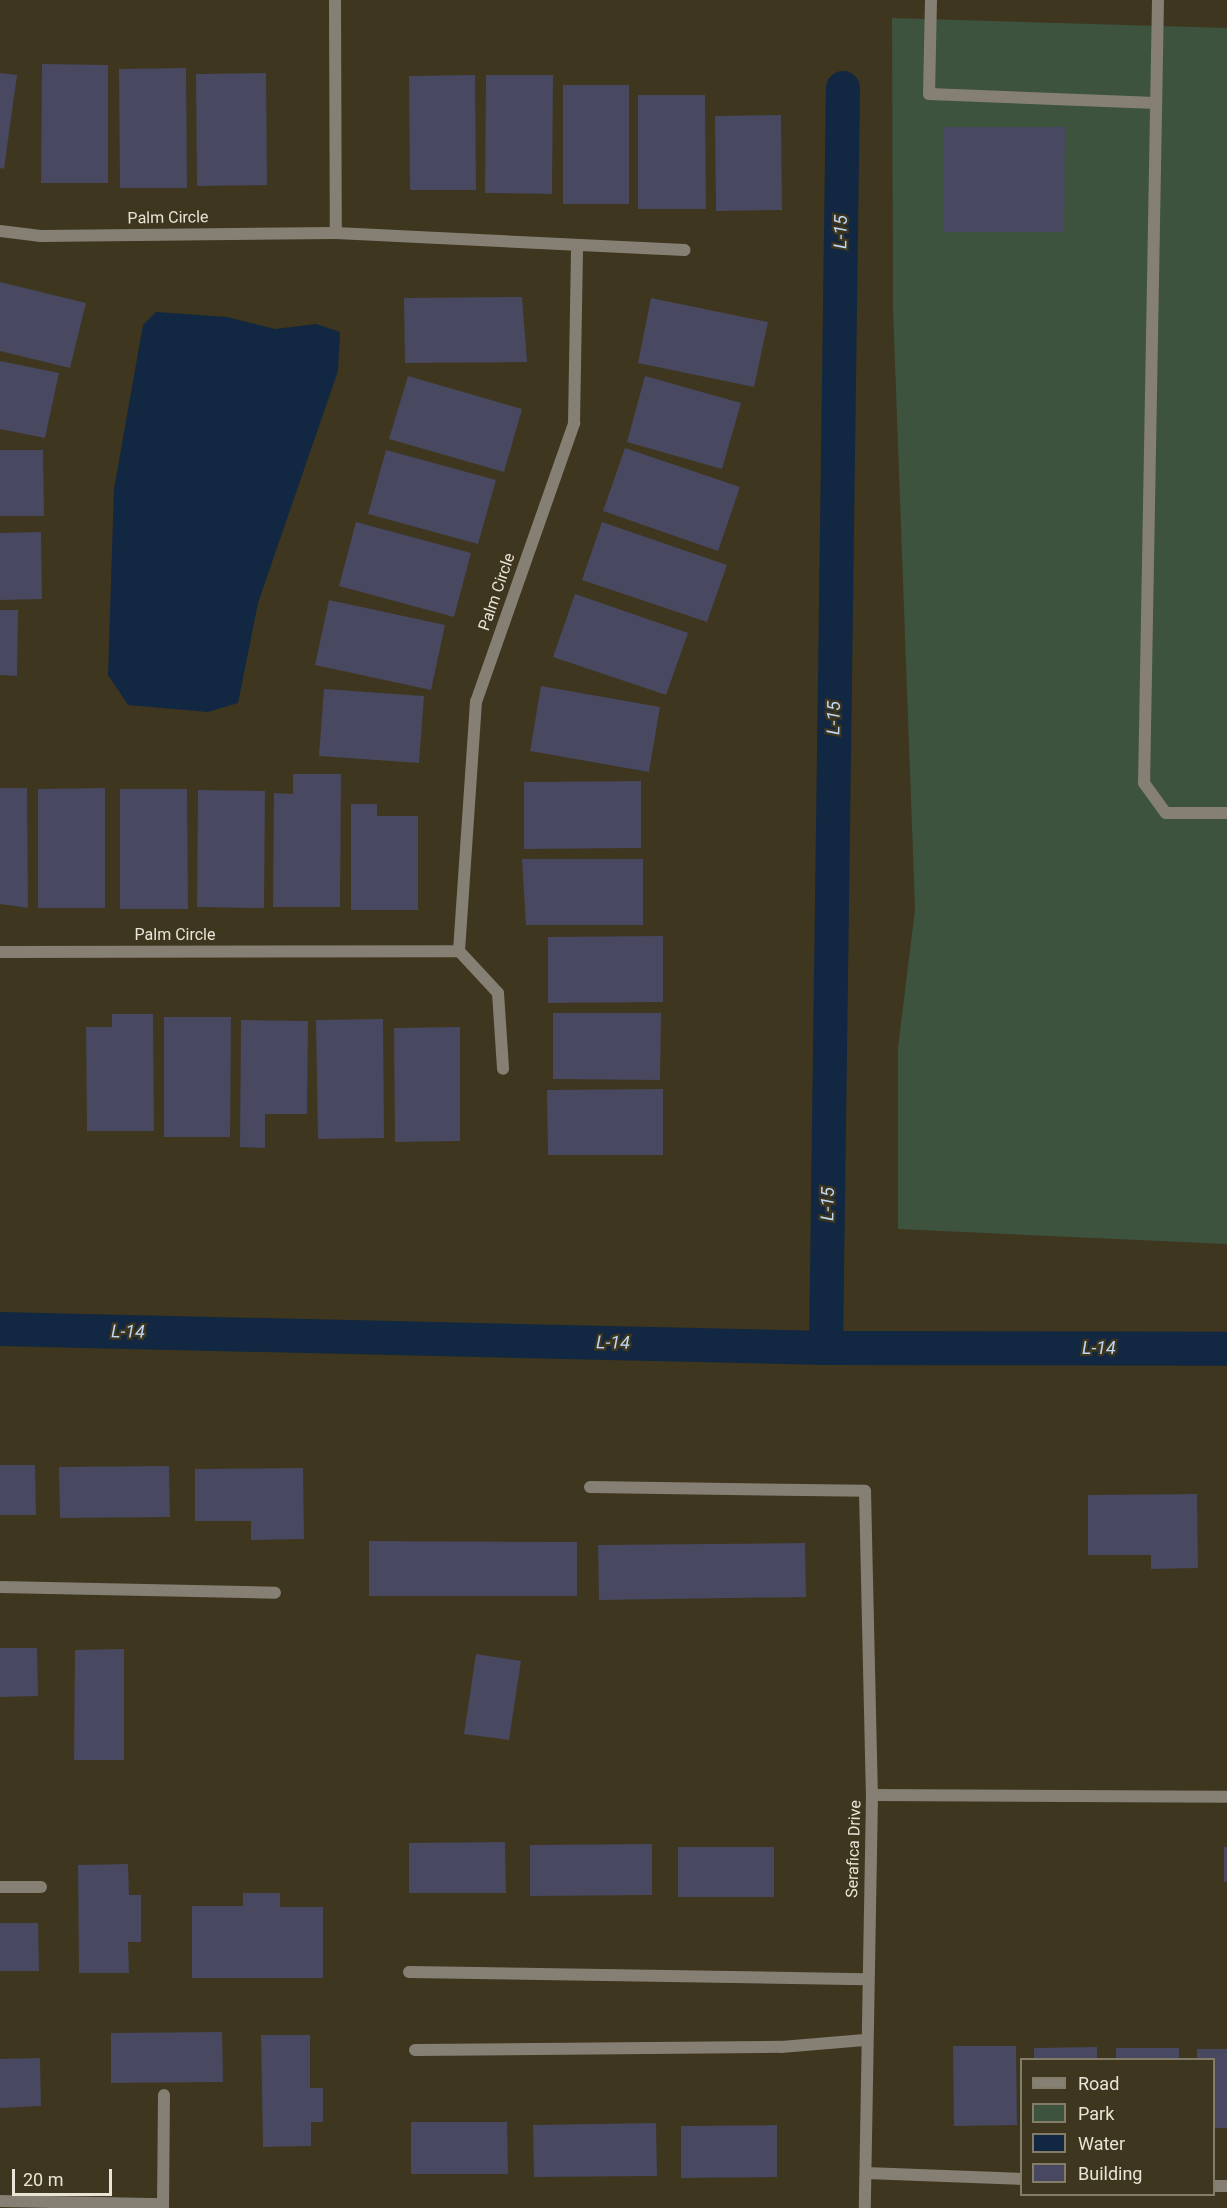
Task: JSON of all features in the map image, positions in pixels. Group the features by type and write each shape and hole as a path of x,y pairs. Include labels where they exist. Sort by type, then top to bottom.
{"street":[{"path":"335,0 336,233"},
{"path":"931,0 929,94 1156,103"},
{"path":"1158,0 1144,783 1166,813 1227,813"},
{"name":"Palm Circle","path":"0,231 41,236 336,233 577,248 685,250"},
{"name":"Palm Circle","path":"0,952 459,951 476,702 574,423 577,248"},
{"path":"459,951 498,993 502,1069"},
{"name":"Serafica Drive","path":"590,1487 865,1491 872,1795 865,1979 866,2208"},
{"path":"0,1587 275,1593"},
{"path":"872,1795 1227,1797"},
{"path":"0,1887 41,1887"},
{"path":"409,1972 865,1979"},
{"path":"415,2050 781,2047 865,2040"},
{"path":"0,2200 163,2206 164,2095"},
{"path":"866,2173 1020,2179"}],"green space":[{"path":"892,18 1227,28 1227,1244 898,1229 898,1048 915,909 893,309"}],"water":[{"path":"156,312 227,317 275,329 316,324 340,332 338,371 258,603 238,703 208,712 128,705 108,675 114,489 143,325"}],"building":[{"path":"42,64 108,65 108,183 41,183"},
{"path":"186,68 187,188 120,188 119,69"},
{"path":"0,73 17,75 4,169 0,168"},
{"path":"266,73 267,185 197,186 196,74"},
{"path":"475,75 476,190 410,190 409,76"},
{"path":"486,75 553,75 552,194 485,193"},
{"path":"563,85 629,85 629,204 563,204"},
{"path":"638,95 705,95 706,209 638,209"},
{"path":"781,115 782,210 716,211 715,116"},
{"path":"944,127 1065,127 1064,232 944,232"},
{"path":"0,282 86,303 70,368 0,351"},
{"path":"522,297 527,362 405,363 404,298"},
{"path":"651,298 768,322 754,387 638,363"},
{"path":"0,361 59,373 45,438 0,429"},
{"path":"408,376 522,409 504,472 389,439"},
{"path":"645,376 741,403 722,469 627,442"},
{"path":"625,448 740,487 718,551 603,511"},
{"path":"0,450 43,450 44,516 0,516"},
{"path":"386,450 496,480 478,544 368,514"},
{"path":"356,522 471,553 454,617 339,586"},
{"path":"602,522 727,565 707,622 582,580"},
{"path":"41,532 42,599 0,600 0,533"},
{"path":"575,594 688,633 666,695 553,657"},
{"path":"329,600 445,625 431,690 315,665"},
{"path":"0,610 18,610 17,676 0,675"},
{"path":"541,686 660,707 649,772 530,751"},
{"path":"324,689 424,696 419,763 319,756"},
{"path":"293,774 341,774 340,907 273,907 274,793 293,794"},
{"path":"641,781 641,848 524,849 524,782"},
{"path":"0,788 27,788 28,908 0,904"},
{"path":"105,788 105,908 38,908 38,789"},
{"path":"120,789 187,789 188,909 120,909"},
{"path":"198,790 265,791 264,908 197,907"},
{"path":"351,804 377,804 377,816 418,816 418,910 351,910"},
{"path":"522,859 643,859 643,925 526,925"},
{"path":"663,936 663,1002 548,1003 548,937"},
{"path":"553,1013 661,1013 660,1080 553,1079"},
{"path":"112,1014 153,1014 154,1131 87,1131 86,1027 112,1027"},
{"path":"164,1017 231,1017 230,1137 164,1137"},
{"path":"383,1019 384,1138 318,1139 316,1020"},
{"path":"241,1020 308,1021 307,1114 265,1114 265,1148 240,1147"},
{"path":"460,1027 460,1141 395,1142 394,1028"},
{"path":"663,1089 663,1155 548,1155 547,1090"},
{"path":"0,1465 35,1465 36,1515 0,1515"},
{"path":"169,1466 170,1517 60,1518 59,1467"},
{"path":"303,1468 304,1539 251,1540 251,1521 195,1521 195,1469"},
{"path":"1197,1494 1198,1568 1151,1569 1151,1555 1088,1555 1088,1495"},
{"path":"369,1541 577,1542 577,1596 369,1596"},
{"path":"805,1543 806,1597 599,1600 598,1545"},
{"path":"0,1648 37,1648 38,1696 0,1697"},
{"path":"124,1649 124,1760 74,1760 75,1650"},
{"path":"476,1654 521,1661 509,1740 464,1734"},
{"path":"505,1842 506,1893 409,1893 409,1843"},
{"path":"652,1844 652,1895 530,1896 530,1845"},
{"path":"678,1847 774,1847 774,1897 678,1897"},
{"path":"1224,1847 1227,1847 1227,1882 1224,1882"},
{"path":"128,1864 129,1895 141,1895 141,1942 128,1942 129,1973 79,1973 78,1865"},
{"path":"243,1893 280,1893 280,1907 323,1907 323,1978 192,1978 192,1906 243,1906"},
{"path":"0,1923 38,1923 39,1971 0,1971"},
{"path":"222,2032 223,2082 111,2083 111,2033"},
{"path":"261,2035 310,2035 310,2088 323,2088 323,2122 311,2122 311,2146 263,2147"},
{"path":"953,2046 1016,2046 1017,2125 954,2126"},
{"path":"1097,2047 1097,2058 1034,2058 1034,2048"},
{"path":"1116,2048 1179,2048 1179,2058 1116,2058"},
{"path":"1197,2049 1227,2049 1227,2128 1215,2128 1215,2058 1197,2058"},
{"path":"40,2058 41,2106 0,2108 0,2059"},
{"path":"411,2122 507,2122 508,2174 411,2174"},
{"path":"656,2123 657,2176 534,2177 533,2125"},
{"path":"777,2125 777,2177 681,2178 681,2126"}],"waterway":[{"name":"L-15","path":"826,1348 843,88"},
{"name":"L-14","path":"0,1329 826,1348 1227,1349"}]}
